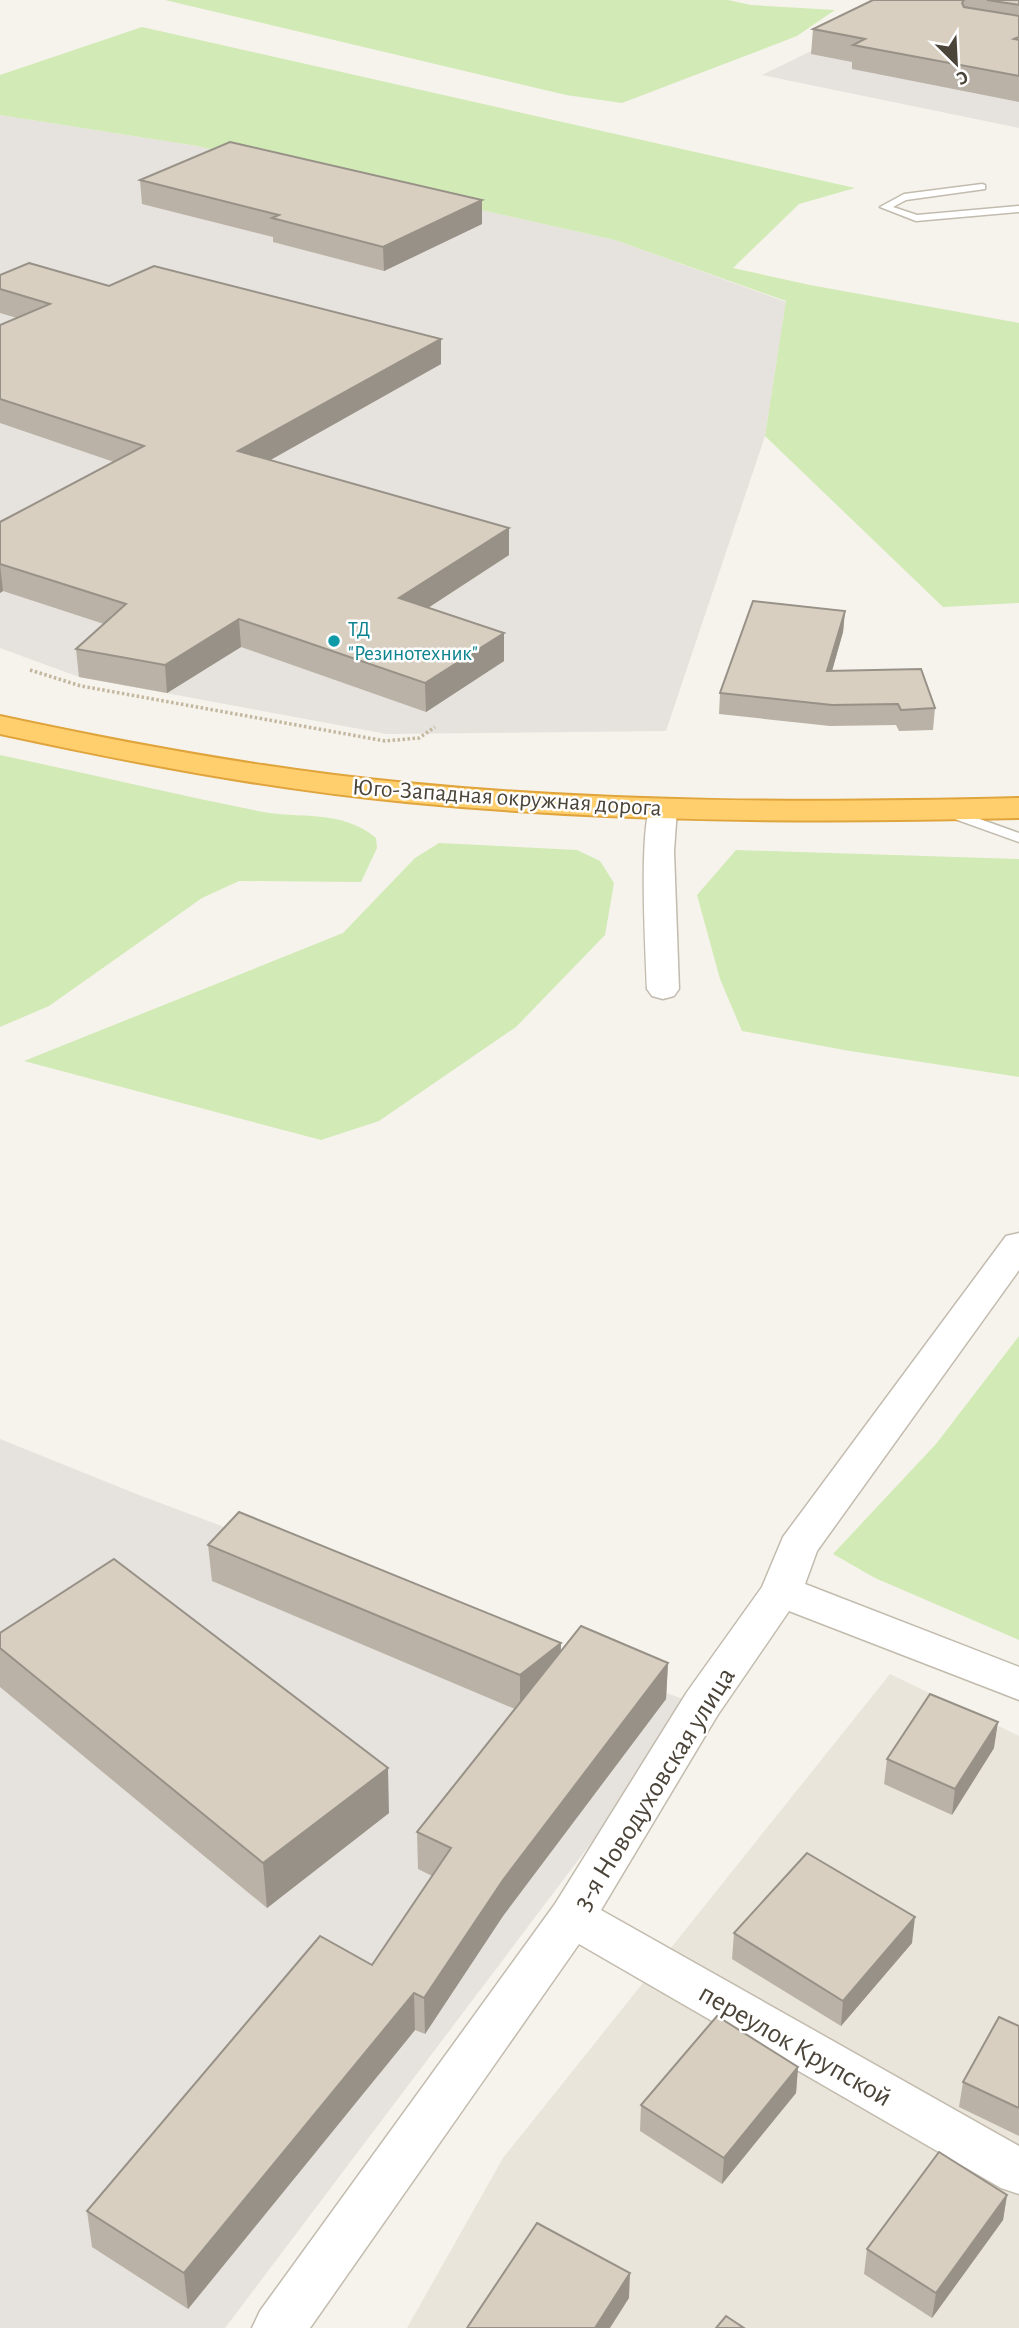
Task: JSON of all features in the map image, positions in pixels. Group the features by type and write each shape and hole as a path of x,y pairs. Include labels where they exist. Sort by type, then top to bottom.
{"highway":[{"name":"Юго-Западная окружная дорога","path":"0,725 135,754 319,783 491,800 662,809 809,812 1019,807"}],"street":[{"path":"662,809 659,864 663,989"},
{"name":"3-я Новодуховская улица","path":"279,2328 572,1917 702,1704 780,1591 798,1547 1019,1244"},
{"path":"780,1591 1019,1684"},
{"name":"переулок Крупской","path":"572,1917 1019,2172"}],"lane":[{"path":"982,187 904,197 885,207 916,218 1019,209"},
{"path":"943,810 1019,838"}],"path":[{"path":"30,670 81,686 385,741 419,738 435,727"}],"shaded area":[{"path":"916,0 1019,0 1019,128 762,75"},
{"path":"0,115 197,146 615,240 786,302 765,436 666,731 387,734 79,677 0,648"},
{"path":"0,1439 139,1495 696,1704 225,2328 0,2328"},
{"path":"890,1674 1019,1736 1019,2328 407,2328 503,2158"}],"green space":[{"path":"165,0 728,0 751,5 835,10 797,36 622,103 566,95"},
{"path":"142,27 855,188 799,204 733,268 810,285 1019,323 1019,603 943,607 765,436 786,301 615,240 197,146 0,115 0,75"},
{"path":"0,755 258,811 348,822 376,838 377,848 361,882 239,881 202,898 49,1006 0,1027"},
{"path":"439,843 577,850 600,861 614,883 605,935 516,1027 379,1121 321,1140 24,1061 343,933 415,858"},
{"path":"736,850 1019,859 1019,1077 742,1031 720,979 697,895"},
{"path":"1019,1336 1019,1640 875,1578 833,1554 936,1444"}],"building":[{"path":"873,0 964,0 964,7 1019,16 1019,37 1014,39 1019,40 1019,76 853,45 865,39 813,29"},
{"path":"987,0 1019,0 1019,5"},
{"path":"230,142 482,200 383,247 272,218 279,215 140,180"},
{"path":"29,263 109,286 154,266 441,339 238,451 509,528 399,598 504,633 425,683 239,619 165,665 76,649 126,604 0,564 0,522 144,446 0,399 0,325 50,304 0,289 0,275"},
{"path":"753,601 845,611 827,671 921,669 935,708 901,710 898,704 832,705 720,693"},
{"path":"239,1512 561,1643 520,1675 208,1545"},
{"path":"114,1559 388,1768 263,1863 0,1648 0,1633"},
{"path":"581,1626 668,1663 503,1880 424,1998 414,1993 184,2273 87,2211 320,1936 372,1965 451,1848 417,1832"},
{"path":"930,1694 998,1722 955,1789 887,1759"},
{"path":"807,1853 915,1917 843,2001 734,1933"},
{"path":"717,2016 798,2067 724,2158 641,2105"},
{"path":"999,2017 1019,2026 1019,2108 963,2082"},
{"path":"939,2152 1007,2195 936,2293 867,2249"},
{"path":"537,2223 630,2273 595,2328 467,2328"},
{"path":"726,2316 744,2328 716,2328"}],"place":[{"name":"ТД \"Резинотехник\"","path":"334,641"}]}
